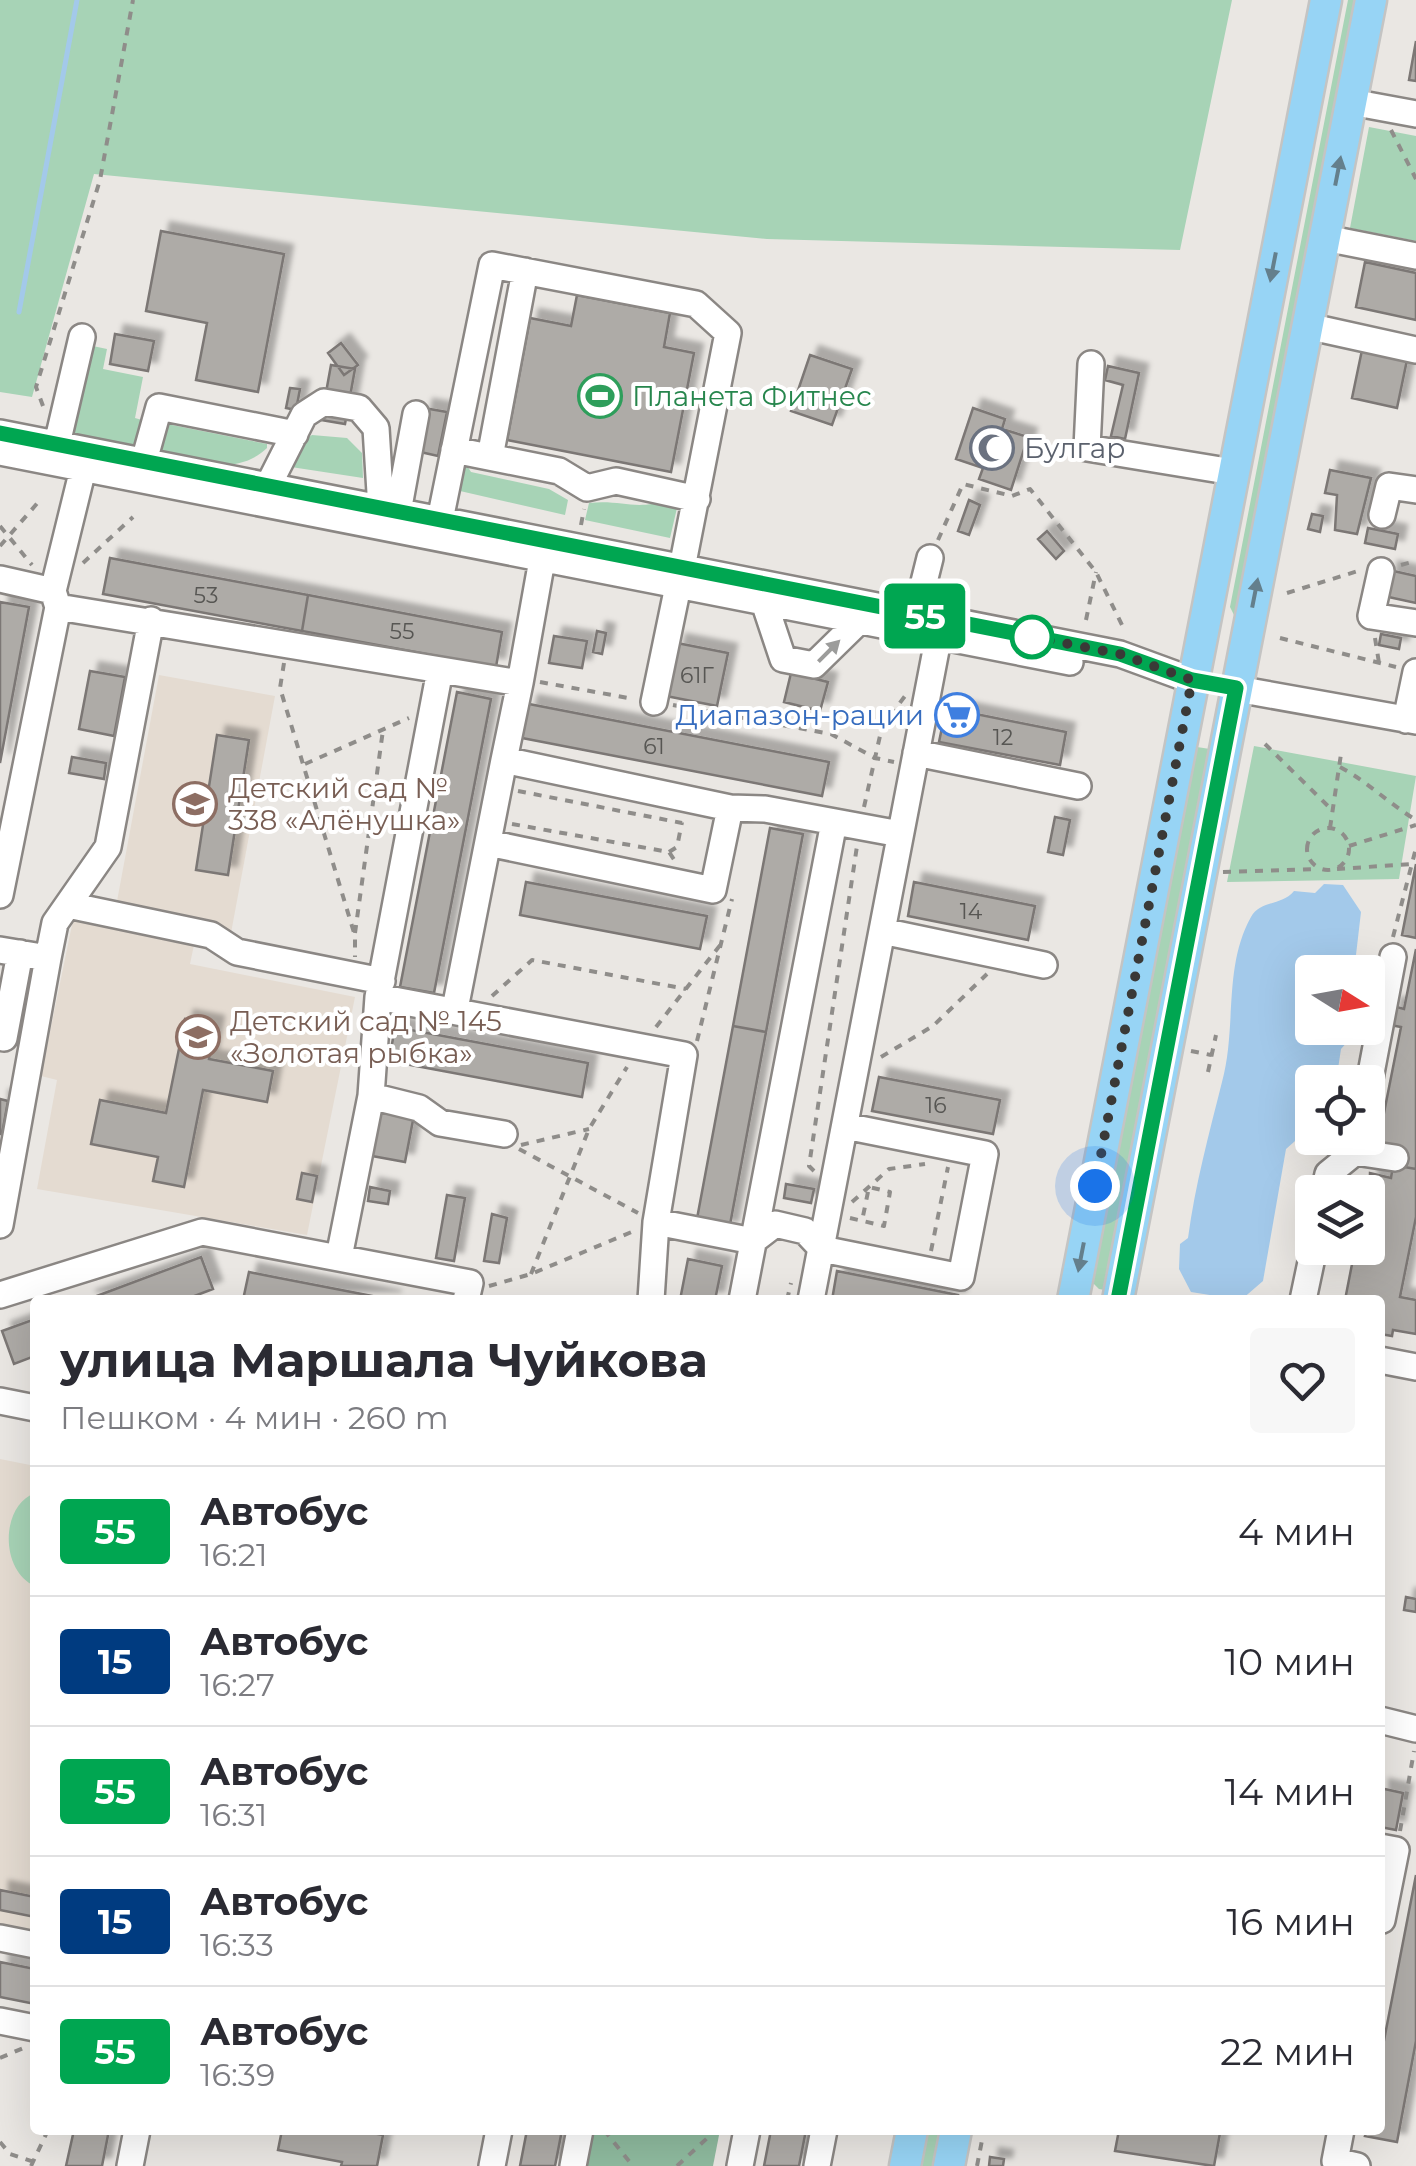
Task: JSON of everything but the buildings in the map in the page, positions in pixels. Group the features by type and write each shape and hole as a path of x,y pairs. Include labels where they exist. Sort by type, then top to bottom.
{"main road":[{"path":"1078,1295 1180,738 1326,0"},
{"path":"1119,1295 1324,238 1366,105 1371,0"},
{"path":"1192,680 1236,688"},
{"path":"1180,738 1208,738 1224,752"},
{"path":"905,2166 911,2135"},
{"path":"950,2166 955,2135"}],"street":[{"path":"1366,105 1416,114"},
{"path":"1324,238 1416,256"},
{"path":"440,520 492,264 696,304 728,334 654,702"},
{"path":"490,457 525,271"},
{"path":"1307,326 1416,350"},
{"path":"57,444 82,337"},
{"path":"1091,364 1088,448 1233,472"},
{"path":"268,486 304,415 324,402 359,408 376,428 389,510"},
{"path":"144,461 158,407 295,434"},
{"path":"389,510 416,414"},
{"path":"0,433 440,520 543,550"},
{"path":"454,450 559,471 587,488 616,481 697,499"},
{"path":"0,452 1120,654 1192,680"},
{"path":"0,895 83,468"},
{"path":"1382,515 1389,486 1416,490"},
{"path":"464,1011 490,832 543,550"},
{"path":"813,1295 915,759 932,623 930,558"},
{"path":"1381,571 1371,616 1416,623"},
{"path":"680,577 764,602 858,621 932,623"},
{"path":"0,579 56,599 288,644 438,680 520,682"},
{"path":"764,602 783,659 814,665 858,621"},
{"path":"0,1224 7,1155 55,923 108,847 151,620"},
{"path":"1236,688 1411,720 1416,672"},
{"path":"339,1257 371,1096 380,989 438,680"},
{"path":"915,759 1078,786"},
{"path":"504,760 684,811 764,809 900,834"},
{"path":"490,832 713,890 730,808"},
{"path":"743,1295 847,825"},
{"path":"68,905 212,935 237,952 355,976 380,989 464,1011 684,1055 656,1222 651,1295"},
{"path":"882,931 1044,965"},
{"path":"0,1037 4,1038 10,952 48,958"},
{"path":"1372,1065 1393,957"},
{"path":"371,1096 420,1108 440,1122 504,1134"},
{"path":"656,1222 752,1240 775,1224 804,1232 828,1229 928,1270 960,1276 985,1154 845,1126"},
{"path":"1328,1175 1347,1155"},
{"path":"1385,1155 1395,1158"},
{"path":"0,1295 202,1232 339,1257 468,1292"},
{"path":"1305,1295 1311,1265"},
{"path":"1385,1361 1416,1367"},
{"path":"0,1400 30,1407"},
{"path":"1385,1721 1415,1727"},
{"path":"1385,1881 1388,1848"},
{"path":"0,1938 30,1944"},
{"path":"0,2021 30,2027"},
{"path":"130,2166 135,2135"},
{"path":"492,2166 498,2135"},
{"path":"573,2166 579,2135"},
{"path":"740,2166 745,2135"},
{"path":"817,2166 823,2135"},
{"path":"1340,2135 1335,2161 1357,2166"}],"path":[{"path":"43,406 36,388 100,180 133,0"},
{"path":"1366,105 1416,180"},
{"path":"930,558 963,484 1012,496 1030,489 1096,572 1123,627"},
{"path":"0,546 41,498"},
{"path":"1287,593 1355,572 1381,571 1416,561"},
{"path":"1086,620 1096,572"},
{"path":"1280,638 1416,672"},
{"path":"288,644 280,688 355,936"},
{"path":"305,764 417,715 438,680"},
{"path":"520,682 532,680 831,734 875,758 915,759"},
{"path":"818,1176 809,1166 847,825 875,758 882,727 910,689"},
{"path":"355,976 355,936 383,730"},
{"path":"1265,744 1330,809"},
{"path":"1330,828 1341,754"},
{"path":"1340,767 1374,786 1385,801 1416,822"},
{"path":"490,832 669,852 677,846 684,811 498,788"},
{"path":"1348,846 1416,822"},
{"path":"1322,869 1309,857 1308,843 1316,832 1330,828 1342,834 1348,846 1345,861 1332,870"},
{"path":"1393,957 1393,935 1416,848"},
{"path":"669,852 692,886"},
{"path":"1223,872 1412,864"},
{"path":"684,1055 697,1044 734,893"},
{"path":"531,1274 590,1129 640,1046 721,944"},
{"path":"855,1072 933,1026 1007,955"},
{"path":"464,1011 532,960 686,989"},
{"path":"1208,1072 1216,1036"},
{"path":"1189,1050 1211,1054"},
{"path":"590,1129 514,1147 656,1222"},
{"path":"828,1229 889,1169 949,1160 928,1270"},
{"path":"862,1221 869,1187"},
{"path":"828,1229 862,1221 884,1226 890,1192 869,1187"},
{"path":"468,1292 531,1274 656,1222"},
{"path":"788,1295 791,1283"},
{"path":"1388,1848 1415,1727"},
{"path":"0,2058 30,2044"},
{"path":"0,2142 10,2154 32,2164 46,2135"},
{"path":"608,2135 634,2166"},
{"path":"678,2166 711,2135"},
{"path":"976,2166 983,2135"}],"shaded area":[{"name":"Детский сад № 338 «Алёнушка»","path":"159,675 275,696 231,933 115,912"},
{"name":"Детский сад № 145 «Золотая рыбка»","path":"74,915 195,940 190,964 355,997 307,1235 37,1189 57,1080 41,1076"},
{"path":"0,1459 30,1465 30,1933 0,1927"}],"green space":[{"path":"0,0 1232,0 1180,250 767,239 94,174 32,397 0,392"},
{"path":"1348,0 1358,0 1238,614 1234,615 1230,607"},
{"path":"1369,127 1416,136 1416,241 1350,228"},
{"path":"88,345 107,349 103,369 143,377 135,418 142,420 137,445 132,450 78,442 70,433"},
{"path":"167,424 267,444 267,448 256,457 230,464 187,460 160,452 158,443"},
{"path":"312,435 347,438 362,453 363,478 291,467 296,445"},
{"path":"464,461 471,472 549,489 568,500 565,515 447,488"},
{"path":"669,499 677,508 670,538 585,520 589,503 647,505"},
{"path":"1254,746 1416,776 1399,879 1227,882"},
{"path":"1197,747 1210,749 1212,754 1105,1290 1099,1289 1092,1282"},
{"path":"30,1496 30,1582 15,1567 10,1553 10,1524"},
{"path":"593,2135 719,2135 713,2166 587,2166"},
{"path":"925,2135 942,2135 936,2166 919,2166"}],"water":[{"path":"1324,884 1343,885 1361,912 1356,955 1295,955 1295,1045 1345,1045 1339,1065 1295,1065 1295,1141 1286,1149 1263,1281 1247,1295 1191,1292 1179,1269 1180,1244 1188,1238 1226,1061 1233,977 1242,936 1255,912 1294,891 1315,893"}],"waterway":[{"path":"19,312 77,0"}],"bus line":[{"name":"55","path":"0,433 1120,654 1192,680 1236,688 1119,1295"}],"place":[{"name":"Планета Фитнес","path":"600,396"},
{"name":"Булгар","path":"992,448"},
{"name":"Диапазон-рации","path":"957,715"},
{"name":"Детский сад № 338 «Алёнушка»","path":"195,804"},
{"name":"Детский сад № 145 «Золотая рыбка»","path":"198,1037"}],"route":[{"path":"1032,637 1120,654 1192,680 1095,1186"}]}
